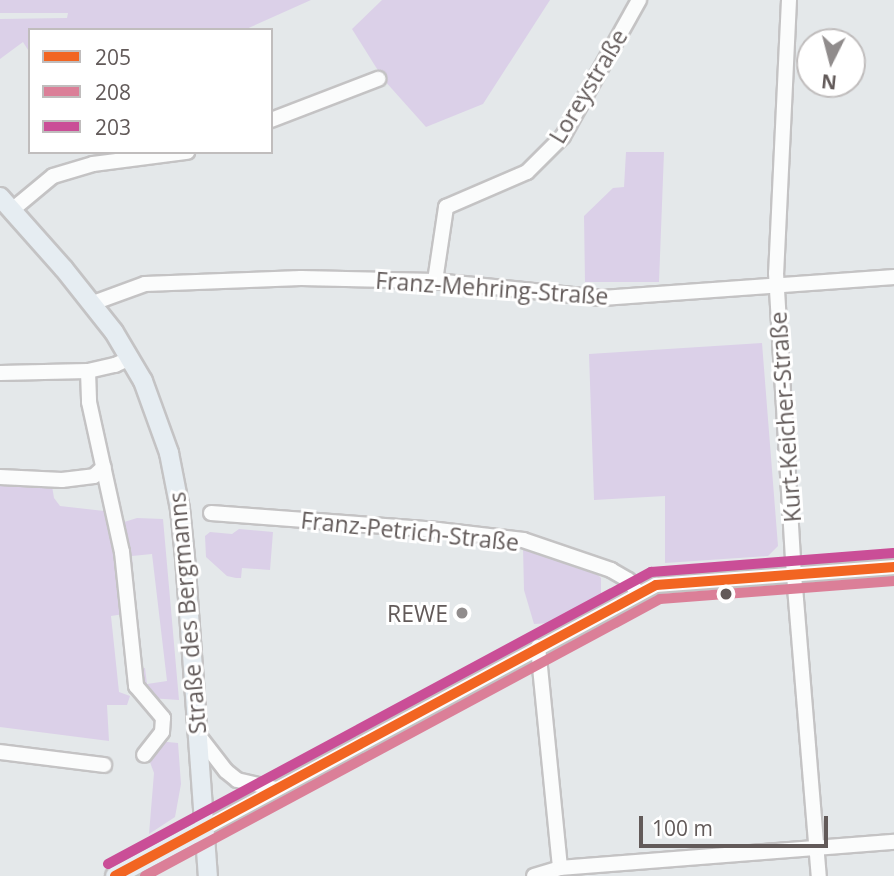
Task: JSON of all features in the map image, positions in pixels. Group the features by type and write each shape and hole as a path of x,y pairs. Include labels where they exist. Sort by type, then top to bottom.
{"main road":[{"name":"Straße des Bergmanns","path":"6,204 93,303 130,358 158,418 169,453 179,500 208,876"},
{"path":"115,876 203,829"}],"street":[{"name":"Loreystraße","path":"435,281 446,207 527,172 563,136 639,0"},
{"name":"Kurt-Keicher-Straße","path":"789,0 776,286 794,575 819,876"},
{"path":"273,119 378,79"},
{"path":"6,204 53,176 93,164 171,154"},
{"name":"Franz-Mehring-Straße","path":"93,303 145,284 301,278 435,281 602,299 894,277"},
{"path":"0,373 88,371 115,365 130,358"},
{"name":"Straße des Bergmanns","path":"88,371 89,402 122,552 136,685 163,718 162,732 144,755"},
{"path":"0,477 51,481 94,476 104,467"},
{"name":"Franz-Petrich-Straße","path":"211,513 438,530 523,540 611,570 628,580 638,593"},
{"path":"203,829 656,585 894,567"},
{"path":"538,647 560,868"},
{"path":"199,736 226,771 237,780 276,789"},
{"path":"0,752 104,765"},
{"path":"534,876 560,868 894,842"}],"shaded area":[{"path":"0,0 311,0 248,28 28,28 28,50 23,42 0,59 0,19 67,18 68,13 0,13"},
{"path":"382,0 550,0 483,104 426,127 384,80 352,29"},
{"path":"626,152 664,152 659,282 585,282 584,216 613,188 624,187"},
{"path":"762,343 778,546 768,556 665,563 665,496 594,500 589,354"},
{"path":"0,476 51,480 54,498 60,506 113,512 124,614 111,616 119,692 130,696 127,705 107,705 109,741 0,727"},
{"path":"137,518 163,519 179,700 149,698 135,669 145,668 147,684 167,681 152,554 132,556 133,572 128,573 121,523"},
{"path":"239,529 273,532 270,570 242,568 241,578 236,578 227,576 206,557 205,536 210,532 232,534"},
{"path":"523,547 594,571 601,578 601,594 551,623 534,624 524,590"},
{"path":"157,741 178,743 181,784 175,817 149,834 154,773 148,757"}],"transit line":[{"name":"203","path":"108,864 651,572 893,553"},
{"name":"205","path":"115,876 656,585 894,567"},
{"name":"208","path":"145,876 660,599 894,581"}],"place":[{"name":"REWE","path":"462,613"}]}
